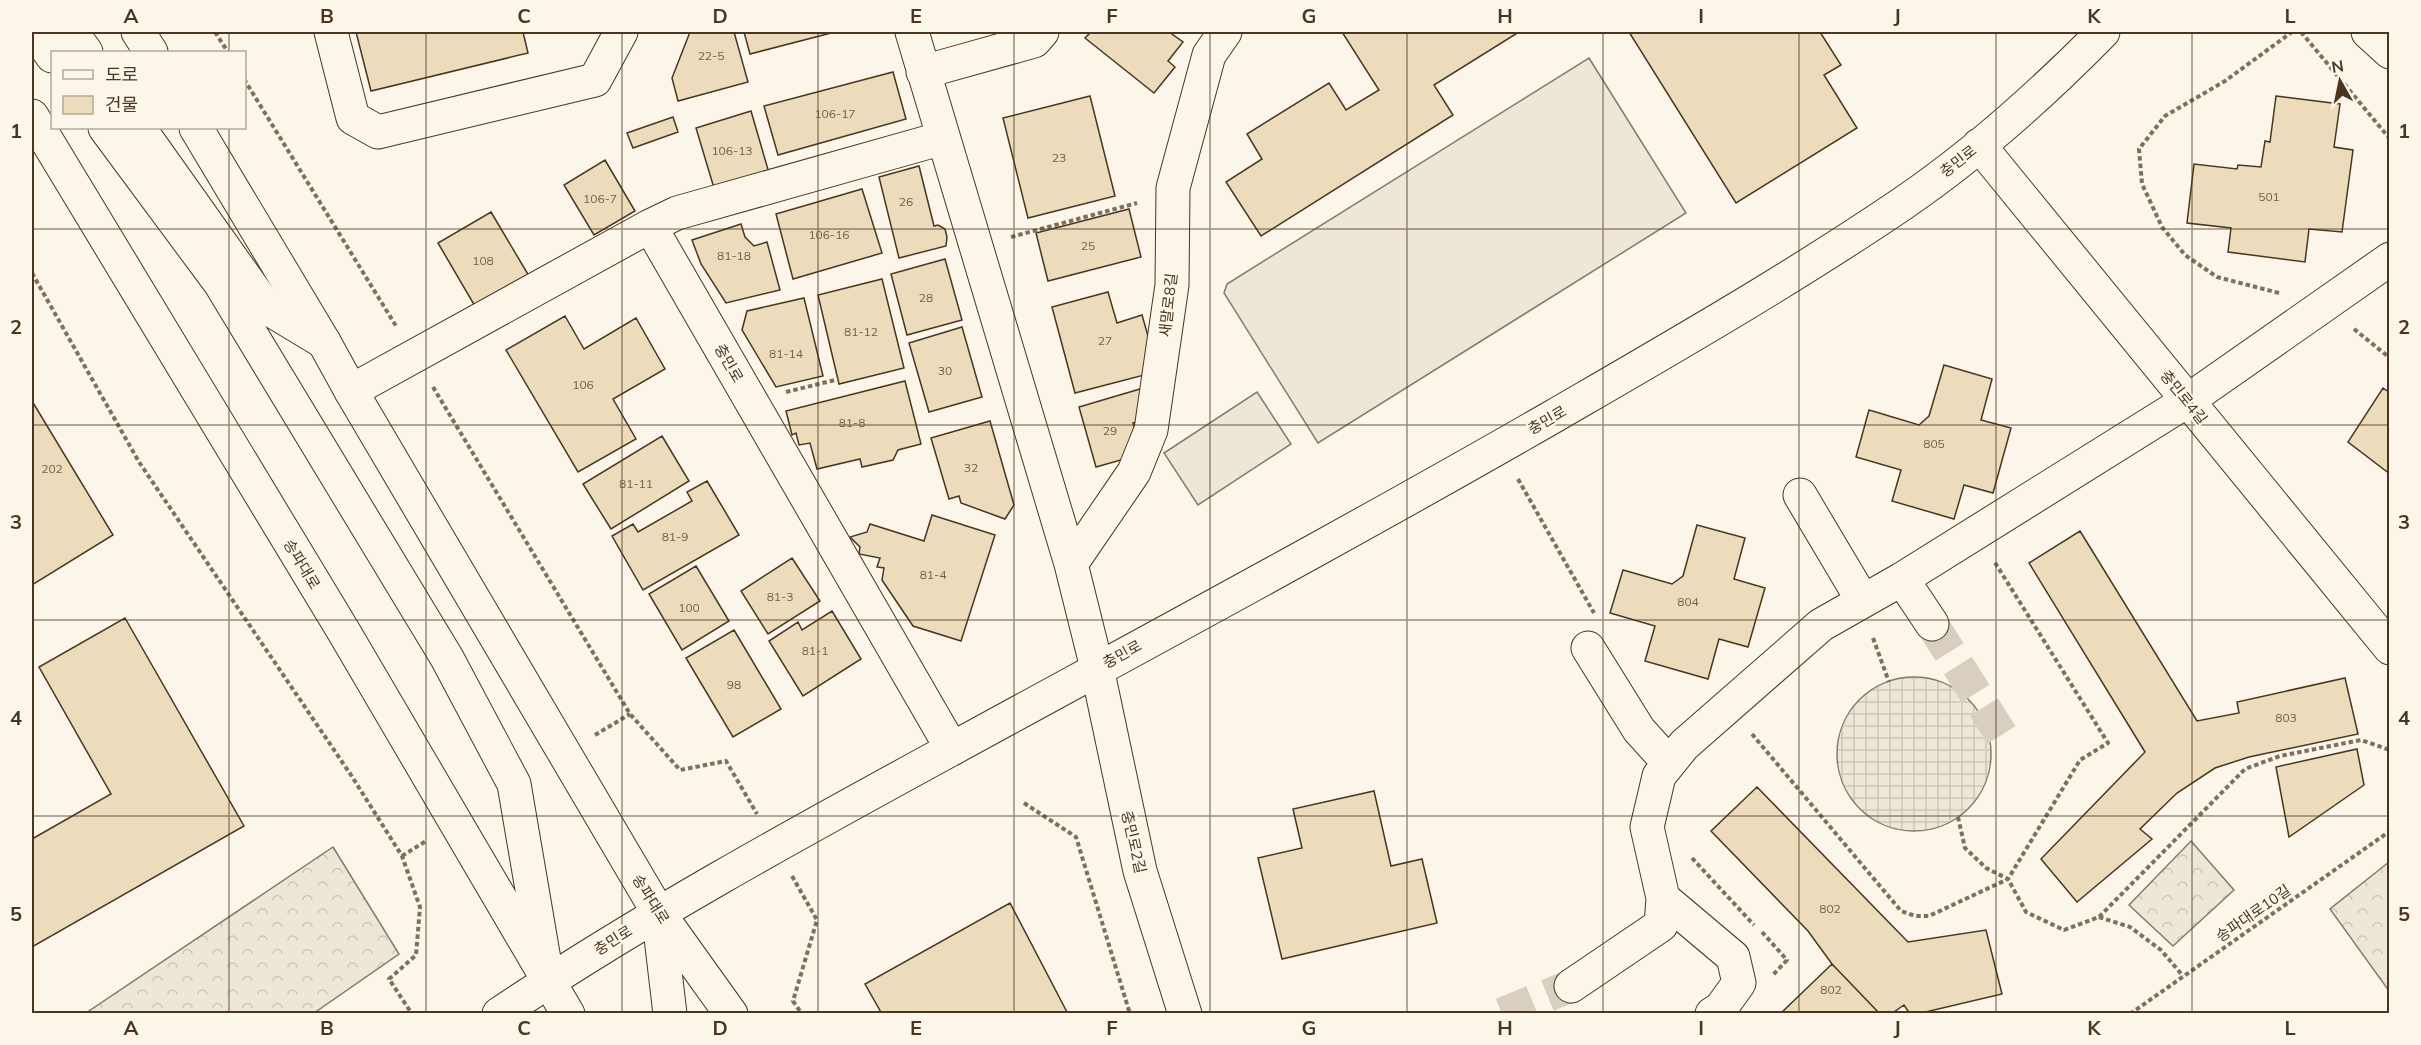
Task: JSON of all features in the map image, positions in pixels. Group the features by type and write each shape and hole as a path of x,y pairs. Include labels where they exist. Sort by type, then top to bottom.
{"street":[{"path":"35,32 51,55"},
{"path":"71,32 85,51"},
{"path":"138,32 150,51"},
{"path":"331,32 353,118 378,132 595,80 621,32"},
{"path":"912,32 1071,564 1097,668"},
{"path":"923,72 1034,41 1042,32"},
{"name":"새말로8길","path":"1071,564 1134,472 1151,430 1172,285 1173,193 1209,55 1225,32"},
{"name":"충민로","path":"499,1014 658,912 775,844 1500,447 1795,272 1905,202 1979,146 2103,32"},
{"path":"2368,32 2390,52"},
{"name":"송파대로","path":"32,116 338,622 568,1014"},
{"path":"106,129 220,284 447,658 514,784 548,981"},
{"path":"140,129 266,307 324,342"},
{"name":"송파대로","path":"196,129 324,342 658,912 731,1014"},
{"path":"351,391 650,225 677,213 943,138"},
{"name":"충민로4길","path":"1979,146 2390,648"},
{"name":"충민로","path":"650,225 952,749"},
{"path":"1571,986 1661,925 1663,898 1647,827 1659,776 1684,745 1821,625 1902,579 2187,400 2388,261"},
{"path":"1800,495 1860,603"},
{"path":"1902,579 1932,624"},
{"path":"1593,633 1639,730 1669,763"},
{"name":"충민로2길","path":"1097,668 1140,871 1185,1014"},
{"path":"1663,898 1732,957 1739,983 1721,1008 1712,1014"},
{"path":"658,912 670,1014"}],"path":[{"path":"215,32 227,51"},
{"path":"2292,32 2225,81 2165,116 2139,148 2142,184 2162,227 2185,255 2217,278 2300,297 2324,305 2390,358"},
{"path":"2301,32 2390,139"},
{"path":"246,82 415,356 630,714 681,770 726,761"},
{"path":"975,246 1173,193"},
{"path":"32,273 139,462 351,775 402,856 420,907 416,955 389,979 412,1014"},
{"path":"751,401 839,379"},
{"path":"1500,447 1593,633"},
{"path":"1728,706 1901,911 1915,916 1929,916 2008,879 2080,760 2108,743 1976,532"},
{"path":"1860,603 1889,682"},
{"path":"1958,817 1965,848 1986,868 2008,879 2026,912 2064,930 2098,917 2245,769 2280,756 2361,740 2390,750"},
{"path":"1024,802 1076,837 1130,1014"},
{"name":"송파대로10길","path":"2130,1014 2390,831"},
{"path":"2098,917 2130,927 2161,950 2183,976"},
{"path":"802,1014 793,1001 817,920"}],"green space":[{"path":"1589,58 1686,213 1318,443 1224,293 1227,284"},
{"path":"1257,392 1291,444 1198,505 1164,453"},
{"path":"2191,841 2234,890 2173,946 2129,905"},
{"path":"333,847 399,954 314,1013 86,1013"},
{"path":"2389,862 2389,991 2330,909"}],"shaded area":[{"path":"1914,677 1943,683 1957,690 1968,700 1978,711 1985,725 1991,754 1985,783 1978,797 1968,808 1957,818 1943,825 1914,831 1885,825 1871,818 1860,808 1850,797 1843,783 1837,754 1843,725 1850,711 1860,700 1871,690 1885,683"}],"building":[{"path":"356,32 523,32 528,53 371,91"},
{"path":"690,32 734,32 748,82 678,101 672,78"},
{"path":"744,32 835,32 750,54"},
{"path":"1091,32 1169,32 1183,42 1168,61 1175,67 1154,93 1085,38"},
{"path":"1342,32 1519,32 1434,85 1453,115 1261,236 1226,182 1262,159 1247,134 1329,83 1346,110 1379,90"},
{"path":"1629,32 1820,32 1841,65 1824,75 1857,128 1736,203"},
{"path":"893,72 906,119 778,155 764,106"},
{"path":"1090,96 1115,196 1028,218 1003,118"},
{"path":"2276,96 2340,104 2334,147 2353,150 2342,232 2309,229 2305,262 2228,252 2231,228 2187,223 2194,164 2237,169 2238,165 2261,167 2265,141 2270,142"},
{"path":"751,111 769,173 714,188 696,128"},
{"path":"673,117 678,132 633,148 627,133"},
{"path":"605,160 635,211 594,235 564,185"},
{"path":"919,166 934,226 938,225 945,229 946,246 899,258 879,177"},
{"path":"862,189 882,253 793,279 776,214"},
{"path":"1129,209 1141,257 1048,281 1036,233"},
{"path":"491,212 529,276 476,308 438,243"},
{"path":"741,224 745,237 754,246 767,242 780,290 726,303 701,264 692,240"},
{"path":"945,259 962,320 907,335 891,274"},
{"path":"882,279 904,368 839,384 818,295"},
{"path":"1108,292 1117,323 1142,315 1154,357 1152,373 1075,393 1052,307"},
{"path":"804,298 823,376 776,387 742,330 747,311"},
{"path":"565,316 584,349 636,318 665,369 613,399 636,439 578,472 506,350"},
{"path":"962,327 982,397 929,412 909,343"},
{"path":"1944,365 1992,379 1981,420 2011,428 1993,493 1964,485 1954,519 1892,501 1901,470 1856,457 1869,410 1919,425 1929,416"},
{"path":"905,381 921,444 898,450 893,460 862,467 860,459 817,469 810,443 799,445 796,433 792,435 786,411"},
{"path":"2383,388 2390,393 2390,474 2348,442"},
{"path":"1140,389 1149,418 1133,423 1137,436 1128,458 1096,467 1079,407"},
{"path":"32,401 113,535 32,585"},
{"path":"990,421 1014,505 1005,519 961,503 959,496 949,499 931,438"},
{"path":"662,436 689,481 611,529 583,484"},
{"path":"707,481 739,535 643,590 612,536 633,524 638,532 692,501 687,492"},
{"path":"932,515 995,535 961,641 913,626 882,580 884,568 877,567 880,558 859,554 860,547 850,537 867,532 870,524 924,541"},
{"path":"1697,525 1745,538 1734,579 1765,588 1748,647 1719,639 1708,679 1645,661 1655,626 1610,613 1623,570 1672,584 1683,576"},
{"path":"2080,531 2197,721 2239,713 2237,702 2345,678 2358,734 2249,757 2215,768 2177,793 2140,829 2152,839 2077,902 2041,859 2145,752 2029,563"},
{"path":"792,558 820,601 768,634 741,591"},
{"path":"696,566 729,621 682,650 649,594"},
{"path":"832,611 861,659 803,696 769,641 798,622 802,630"},
{"path":"125,618 244,826 32,947 32,839 111,794 39,667"},
{"path":"734,630 781,709 733,737 686,658"},
{"path":"2357,749 2364,785 2289,837 2276,767"},
{"path":"1757,787 1908,942 1986,930 2002,994 1917,1014 1910,1014 1904,1005 1891,1014 1880,1014 1832,964 1808,931 1711,831"},
{"path":"1374,791 1391,866 1422,859 1437,923 1282,959 1258,858 1302,848 1293,809"},
{"path":"1010,903 1068,1014 882,1014 865,984"},
{"path":"1832,964 1880,1014 1780,1014"}],"tunnel":[{"path":"1932,624 2004,739"},
{"path":"1502,1014 1571,986"}]}
